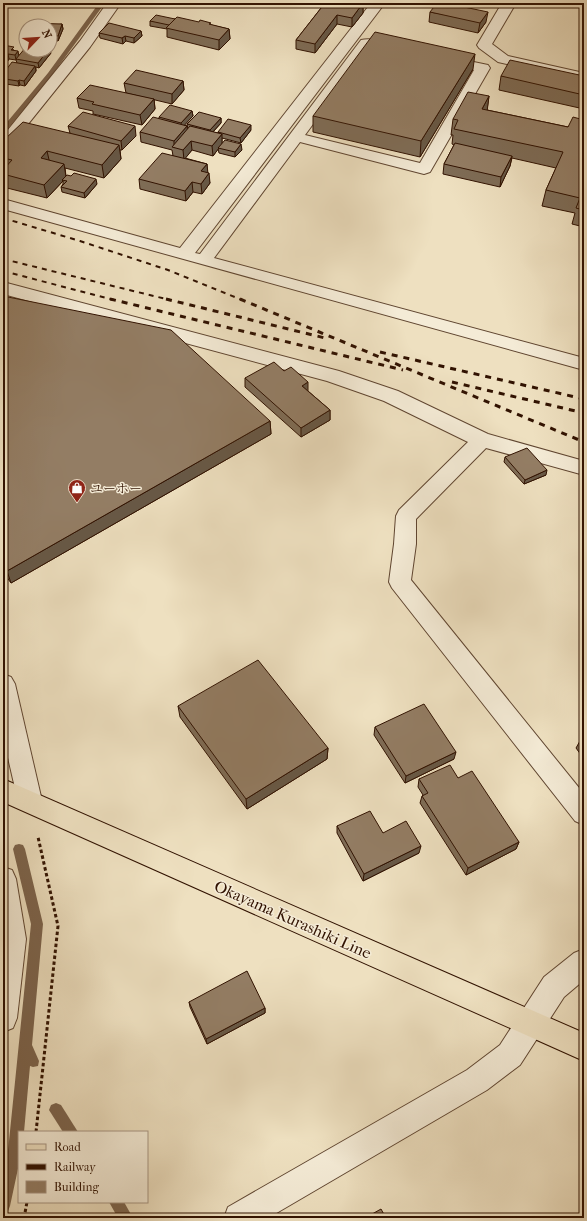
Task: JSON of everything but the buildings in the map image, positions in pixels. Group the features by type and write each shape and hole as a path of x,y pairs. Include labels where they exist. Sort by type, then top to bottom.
{"main road":[{"name":"Okayama Kurashiki Line","path":"3,790 584,1047"}],"street":[{"path":"3,146 85,44 114,3"},
{"path":"184,256 378,3"},
{"path":"509,3 484,45 503,59 584,77"},
{"path":"204,260 366,43 405,51"},
{"path":"296,137 424,169 483,68 429,56"},
{"path":"3,204 184,256 204,260 584,364"},
{"path":"3,288 332,376 391,396 482,440 584,468"},
{"path":"482,440 406,516 405,544 400,582 584,813"},
{"path":"3,684 30,801"},
{"path":"3,879 6,914 13,939 3,1018"},
{"path":"239,1218 477,1080 510,1055 554,987 584,964"}],"path":[{"path":"30,801 58,926 36,1131"},
{"path":"24,1218 27,1203"}],"waterway":[{"path":"3,131 50,74 102,3"},
{"path":"19,849 37,924 25,1046"},
{"path":"3,1206 15,1151 25,1046"},
{"path":"25,1046 33,1061"},
{"path":"56,1110 70,1131"},
{"path":"117,1203 126,1218"}],"railway":[{"path":"3,218 80,241 168,270 242,300"},
{"path":"3,259 170,300"},
{"path":"3,271 112,300"},
{"path":"166,299 325,338"},
{"path":"240,299 584,442"},
{"path":"112,300 403,370"},
{"path":"380,352 584,399"},
{"path":"452,382 584,413"}],"place":[{"name":"ユーホー","path":"77,503"}]}
